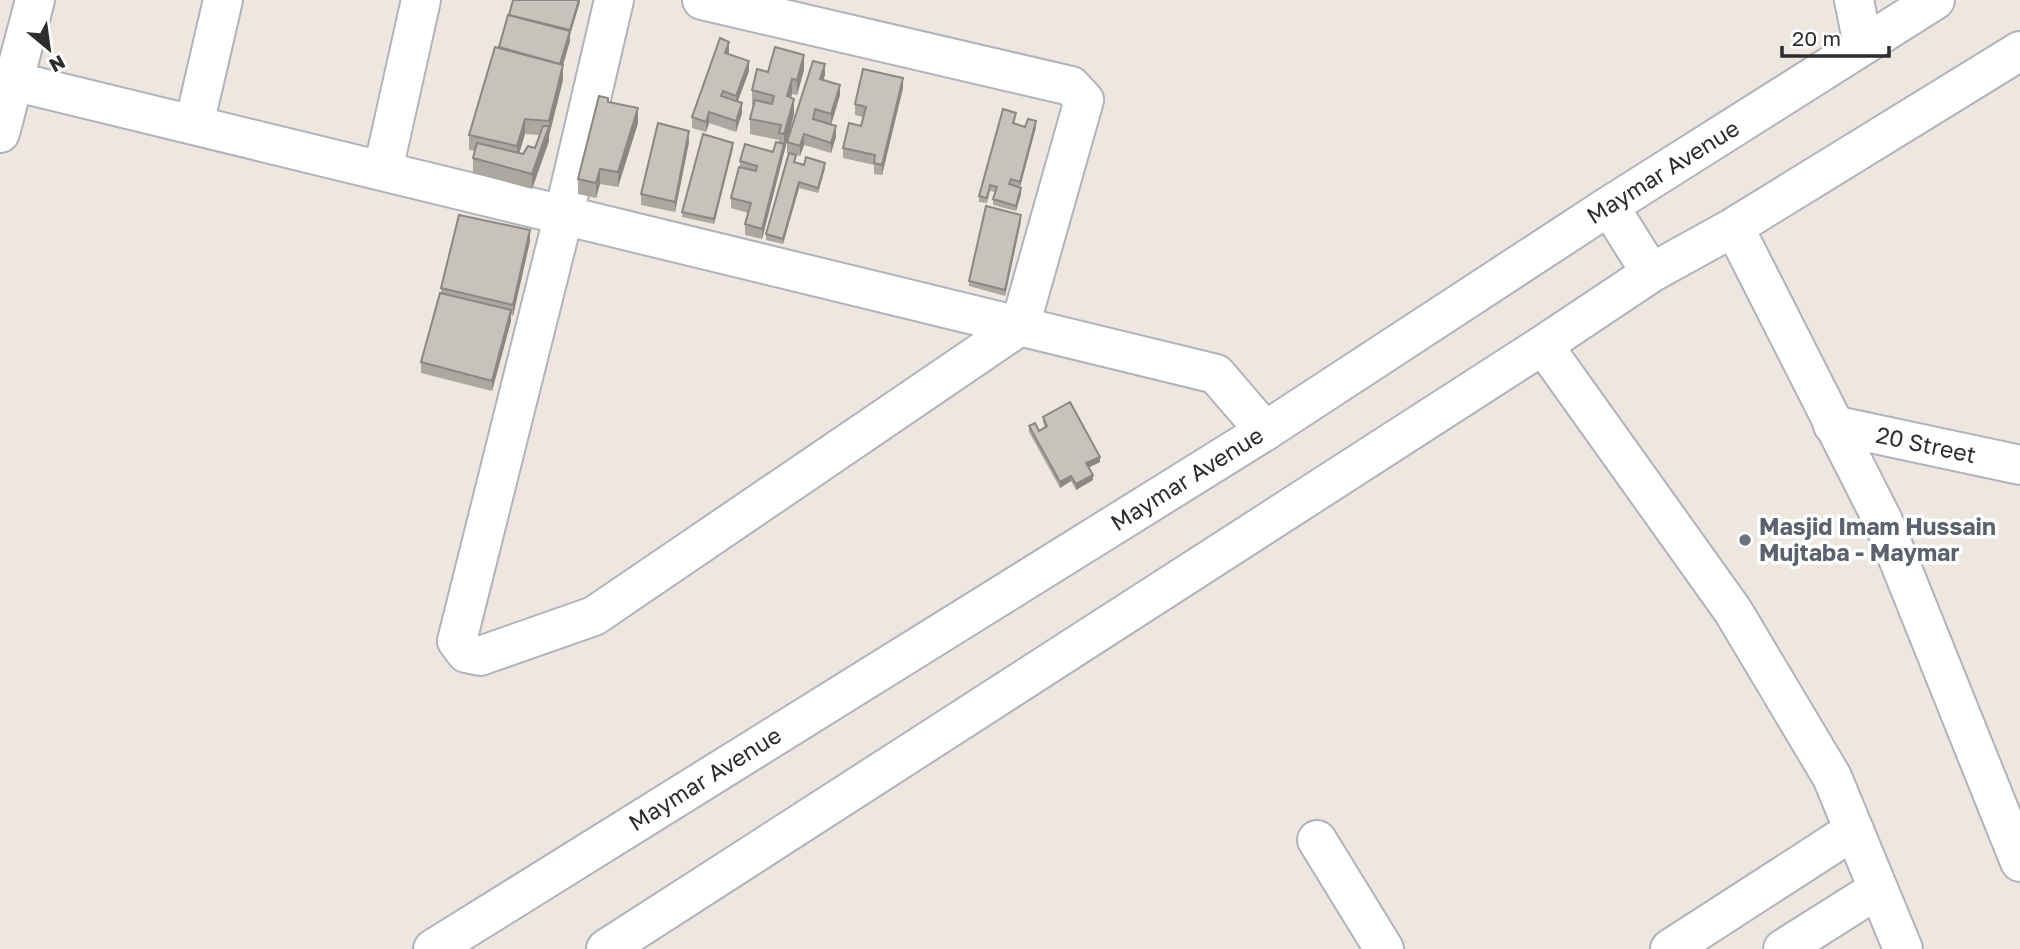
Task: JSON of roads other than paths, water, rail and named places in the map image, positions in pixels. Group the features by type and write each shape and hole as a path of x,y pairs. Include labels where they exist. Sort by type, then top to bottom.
{"street":[{"path":"0,133 7,80 35,0"},
{"path":"194,125 223,0"},
{"path":"383,170 421,0"},
{"path":"614,0 564,214 457,641 466,653 480,656 594,615 1020,326 1084,100 1070,86 702,0"},
{"path":"1854,0 1863,45"},
{"name":"Maymar Avenue","path":"433,949 1265,431 1609,206 1935,0"},
{"path":"607,949 1651,273 1734,227 2020,51"},
{"path":"7,80 1216,374 1265,431"},
{"path":"1609,206 1651,273"},
{"path":"1734,227 1883,521 2020,862"},
{"path":"1543,345 1733,611 1832,777 1903,949"},
{"name":"20 Street","path":"1833,425 2020,465"},
{"path":"1670,949 1854,830"},
{"path":"1317,840 1384,949"},
{"path":"1783,949 1878,889"}],"place":[{"name":"Masjid Imam Hussain Mujtaba - Maymar","path":"1745,540"}]}
